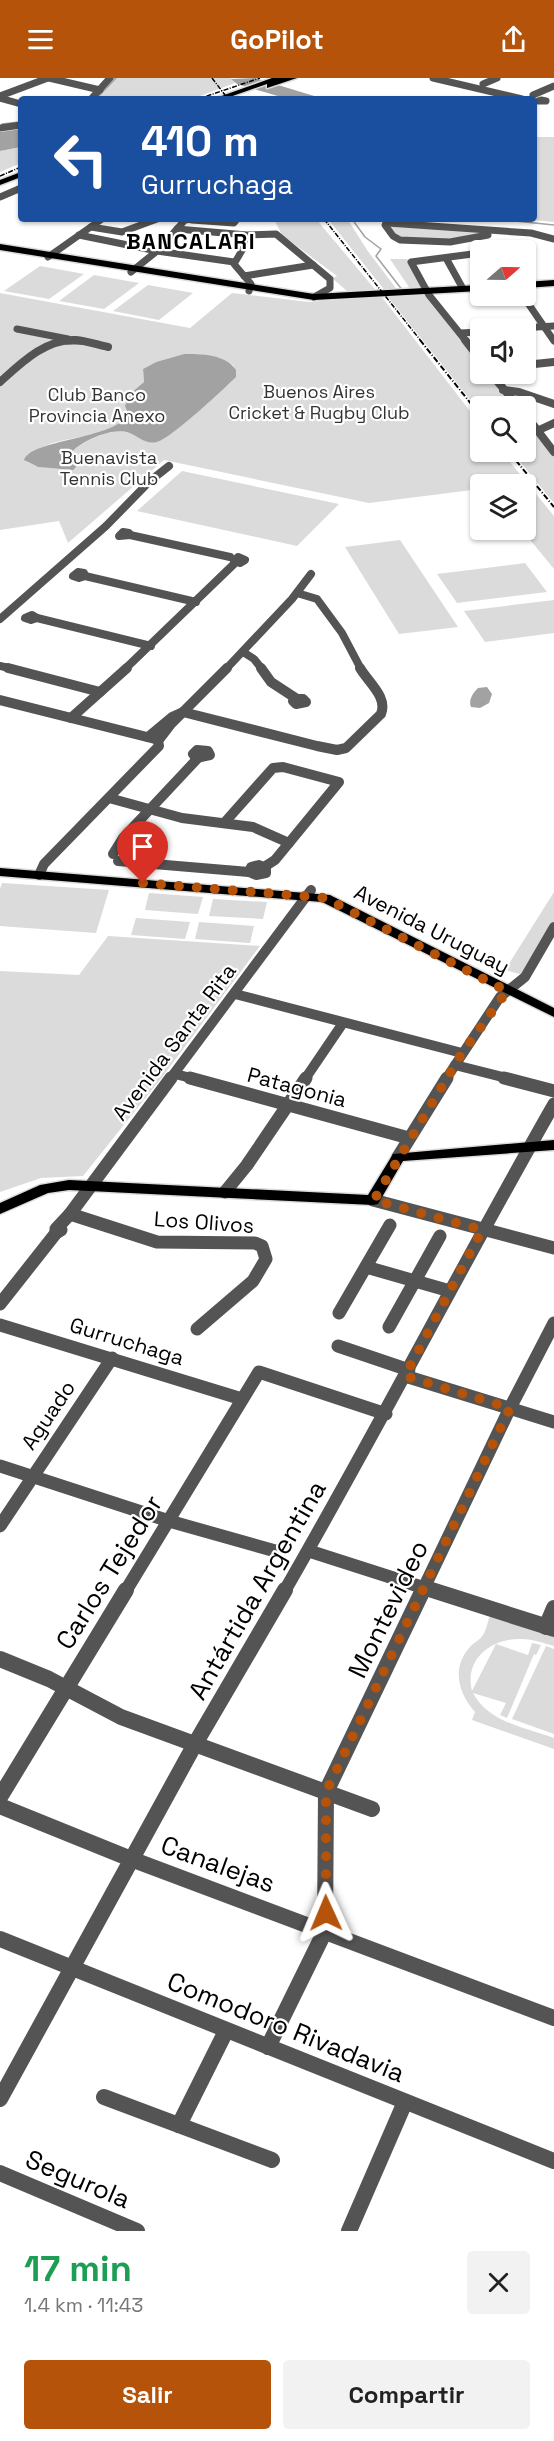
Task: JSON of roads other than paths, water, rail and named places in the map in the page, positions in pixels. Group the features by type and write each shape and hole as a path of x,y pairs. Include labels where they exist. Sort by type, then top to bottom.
{"main road":[{"path":"229,96 275,81 293,78"},
{"path":"239,96 248,91"},
{"path":"0,183 18,175"},
{"path":"0,247 318,300 470,287"},
{"path":"0,254 50,256"},
{"path":"536,283 554,282"},
{"path":"426,290 470,288"},
{"path":"250,290 314,297 368,296"},
{"name":"Avenida Uruguay","path":"0,865 40,872"},
{"name":"Avenida Uruguay","path":"0,872 40,872 309,893 332,901 510,988 554,1013"},
{"name":"Avenida Uruguay","path":"510,988 554,1004"},
{"path":"528,1151 554,1145"},
{"path":"0,1209 45,1189 69,1185 374,1200 396,1161 528,1151 554,1152"}],"street":[{"path":"0,97 48,78 100,90"},
{"path":"94,96 110,78"},
{"path":"433,78 509,96"},
{"path":"483,84 497,78"},
{"path":"537,98 554,86"},
{"path":"0,97 18,103"},
{"path":"0,128 18,125"},
{"path":"0,196 18,189"},
{"path":"50,256 98,222"},
{"path":"91,227 122,232 155,222"},
{"path":"133,270 157,251 177,225 184,222"},
{"path":"388,222 386,225 393,237 404,240 452,242 504,232"},
{"path":"410,222 537,234 554,240"},
{"path":"177,225 251,235 276,234 332,283 330,288 314,297"},
{"path":"79,235 157,251 234,262"},
{"path":"250,290 251,284 234,266 234,262 251,235"},
{"path":"469,255 446,258 427,255 411,262 426,290 470,346"},
{"path":"446,258 462,287"},
{"path":"244,276 313,265"},
{"path":"530,306 554,341"},
{"path":"536,327 554,326"},
{"path":"17,329 108,347"},
{"path":"459,332 470,332"},
{"path":"0,382 33,356 59,343 72,340"},
{"path":"536,364 554,362"},
{"path":"498,384 509,396"},
{"path":"503,390 519,392 554,404"},
{"path":"539,430 554,423"},
{"path":"536,427 554,452"},
{"path":"0,619 106,526 150,481 169,466"},
{"path":"71,718 152,646 235,560 130,535"},
{"path":"153,739 243,652 297,593 310,574"},
{"path":"85,576 196,602"},
{"path":"183,712 290,741 331,749 336,756 341,757 381,714 382,699 366,679 342,633 317,599 297,593"},
{"path":"37,618 152,646"},
{"path":"243,652 254,659 271,682 297,699"},
{"path":"0,666 100,692"},
{"path":"0,700 153,739 159,746 40,872"},
{"path":"60,715 68,709 86,703"},
{"path":"198,758 123,838 115,858 261,875 267,871 264,867 275,860 339,782 284,767 273,768 225,822"},
{"path":"107,800 129,808 150,810 195,821 225,822 261,830 290,843"},
{"name":"Avenida Santa Rita","path":"0,1304 56,1233 61,1231 89,1186 236,994 309,893"},
{"path":"396,1161 462,1053 510,988 525,977 554,927"},
{"path":"236,994 462,1053"},
{"path":"225,1192 247,1165 343,1023"},
{"path":"455,1065 554,1091"},
{"name":"Patagonia","path":"175,1074 409,1138"},
{"name":"Antártida Argentina","path":"0,2099 195,1744 309,1551 386,1414 482,1230 554,1104"},
{"path":"374,1200 554,1248"},
{"name":"Los Olivos","path":"69,1216 157,1242 206,1241 255,1243 262,1246 266,1259 253,1281 197,1329"},
{"path":"339,1313 390,1225"},
{"path":"389,1327 440,1236"},
{"path":"366,1267 450,1291"},
{"name":"Montevideo","path":"325,1931 326,1792 510,1408 554,1323"},
{"name":"Gurruchaga","path":"0,1325 242,1399"},
{"path":"339,1346 407,1373 554,1422"},
{"name":"Aguado","path":"0,1526 112,1358"},
{"name":"Carlos Tejedor","path":"0,1797 259,1372 386,1414"},
{"path":"0,1466 169,1521 279,1552"},
{"path":"309,1551 550,1628 554,1608"},
{"path":"0,1659 38,1674 121,1718 372,1809"},
{"name":"Canalejas","path":"0,1806 131,1859 554,2018"},
{"path":"268,2047 325,1931"},
{"name":"Comodoro Rivadavia","path":"0,1940 554,2161"},
{"path":"179,2125 226,2031"},
{"path":"104,2097 272,2160"},
{"path":"349,2231 405,2102"},
{"name":"Segurola","path":"0,2173 137,2231"}],"waterway":[{"path":"99,96 116,78"},
{"path":"2,124 18,122"},
{"path":"354,222 365,237 381,249 376,256 403,291"},
{"path":"526,222 554,225"}],"railway":[{"path":"212,78 222,91"},
{"path":"222,91 260,78"},
{"path":"207,96 222,91"},
{"path":"222,91 226,96"},
{"path":"0,176 18,168"},
{"path":"326,222 421,341"},
{"path":"420,340 470,402"},
{"path":"517,462 554,507"}],"district":[{"name":"BANCALARI","path":"191,241"}],"park label":[{"name":"Buenos Aires Cricket & Rugby Club","path":"319,401"},
{"name":"Club Banco Provincia Anexo","path":"97,404"},
{"name":"Buenavista Tennis Club","path":"109,467"}]}
